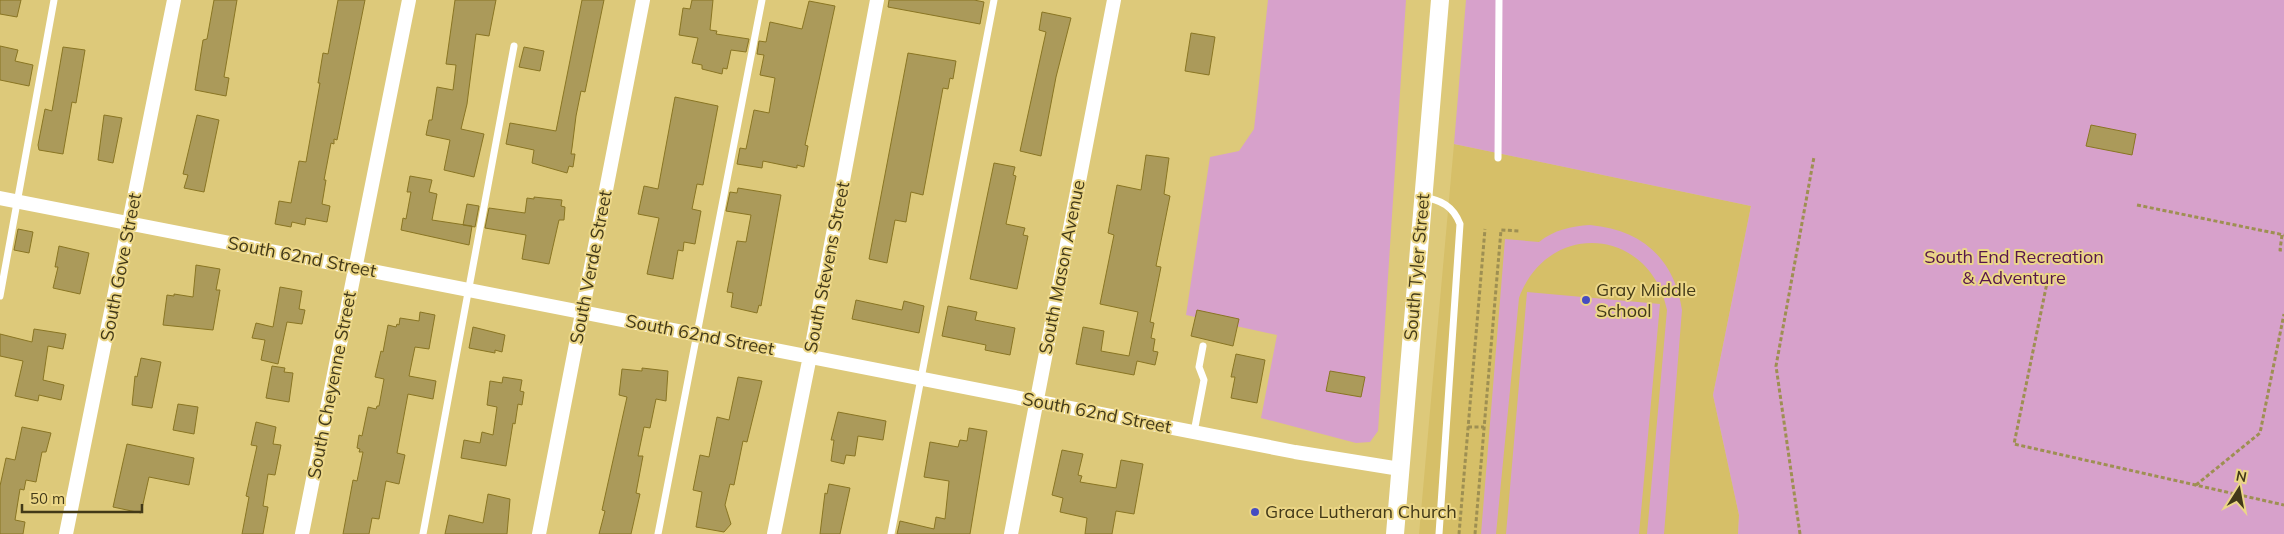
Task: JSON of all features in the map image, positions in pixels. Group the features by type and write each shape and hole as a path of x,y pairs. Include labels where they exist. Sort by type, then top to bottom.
{"street":[{"name":"South Gove Street","path":"66,534 174,0"},
{"name":"South Cheyenne Street","path":"302,534 409,0"},
{"name":"South Verde Street","path":"539,534 643,0"},
{"name":"South Stevens Street","path":"774,534 810,356 877,0"},
{"name":"South Tyler Street","path":"1395,534 1440,0"},
{"name":"South Mason Avenue","path":"1012,534 1111,1"},
{"name":"South 62nd Street","path":"0,198 1194,432 1400,469"}],"lane":[{"path":"0,296 19,201 54,0"},
{"path":"658,534 762,0"},
{"path":"892,534 994,0"},
{"path":"1498,158 1499,0"},
{"path":"423,534 514,46"},
{"path":"1423,197 1440,200 1454,211 1460,224 1439,534"},
{"path":"1194,432 1204,380 1199,367 1203,346"}],"path":[{"path":"1800,534 1776,366 1814,157"},
{"path":"2137,205 2283,235 2280,250 2284,250"},
{"path":"1460,534 1485,229"},
{"path":"1475,534 1501,230 1520,231"},
{"path":"2049,273 2014,444 2284,505"},
{"path":"2196,485 2260,433 2284,314"},
{"path":"1468,427 1484,427"}],"shaded area":[{"name":"Gray Middle School","path":"1454,144 1751,206 1713,395 1739,515 1738,534 1419,534"}],"green space":[{"path":"1268,0 1406,0 1378,431 1370,442 1356,443 1261,418 1277,335 1186,315 1210,157 1239,151 1254,129"},
{"name":"South End Recreation & Adventure","path":"1466,0 2284,0 2284,534 1738,534 1739,515 1713,395 1751,206 1454,144"},
{"path":"1590,225 1609,228 1640,240 1663,262 1672,275 1678,292 1682,310 1664,534 1647,534 1667,310 1657,282 1641,262 1620,249 1598,243 1574,245 1552,255 1533,272 1519,298 1496,534 1481,534 1505,239 1539,242 1563,229"},
{"path":"1527,292 1660,304 1639,534 1506,534"}],"building":[{"path":"0,0 21,0 17,17 0,14"},
{"path":"214,0 237,0 224,77 229,78 226,96 195,90 203,40 207,39"},
{"path":"338,0 365,0 337,140 334,139 334,144 331,143 324,180 326,180 322,204 330,206 327,222 306,218 305,225 292,222 291,227 275,224 279,201 291,203 299,161 306,162 320,83 318,83 323,53 328,54"},
{"path":"455,0 496,0 489,36 476,34 467,104 461,129 484,134 474,177 444,170 450,140 426,135 429,120 432,120 437,87 453,90 456,65 446,64"},
{"path":"582,0 604,0 585,92 581,91 576,116 571,154 575,154 573,167 569,166 567,173 532,163 534,150 506,144 510,123 556,131"},
{"path":"692,0 713,0 710,30 717,31 716,34 749,39 746,52 731,50 727,69 723,68 722,74 702,69 702,65 692,63 698,38 679,35 683,8 690,9"},
{"path":"889,0 974,0 984,2 980,24 888,7"},
{"path":"809,1 835,6 805,145 808,146 804,167 797,165 797,168 763,161 762,168 737,164 740,148 746,149 754,110 769,113 775,78 760,75 764,55 757,54 759,41 766,42 770,22 802,29"},
{"path":"1042,12 1071,18 1056,77 1041,156 1020,151 1046,32 1039,30"},
{"path":"1191,33 1215,37 1209,75 1185,71"},
{"path":"0,46 18,50 15,61 33,65 29,86 0,80"},
{"path":"63,47 85,50 76,103 72,102 63,154 39,150 38,145 45,109 52,111"},
{"path":"524,47 544,51 540,71 519,67"},
{"path":"908,53 956,61 953,79 950,78 948,89 943,88 923,195 911,192 906,222 895,220 887,263 869,259"},
{"path":"675,97 718,106 703,185 697,184 692,209 701,211 695,244 684,242 683,251 678,250 673,279 647,274 659,218 638,214 644,186 658,189"},
{"path":"104,115 122,118 113,163 98,160"},
{"path":"197,115 219,120 204,192 184,188 188,175 183,174"},
{"path":"2091,125 2136,134 2132,155 2086,146"},
{"path":"1146,155 1169,158 1164,194 1170,196 1156,266 1161,267 1150,322 1154,323 1151,338 1155,339 1153,351 1158,352 1155,365 1137,361 1134,375 1076,364 1083,327 1104,331 1101,351 1129,356 1138,312 1100,304 1114,235 1108,233 1117,185 1141,190"},
{"path":"994,163 1015,167 1013,175 1016,176 1006,224 1025,228 1023,235 1028,236 1017,289 970,279"},
{"path":"410,176 432,180 429,192 437,194 432,220 472,226 469,245 401,230 403,218 406,219 411,192 407,192"},
{"path":"738,188 781,195 761,306 759,305 757,313 731,307 733,293 727,292 737,241 746,242 751,215 726,211 730,192 737,193"},
{"path":"534,197 562,200 561,206 565,207 564,220 559,220 549,264 522,259 526,235 485,228 489,208 525,213 527,198 534,199"},
{"path":"467,204 479,206 475,227 463,225"},
{"path":"18,229 33,232 29,253 14,250"},
{"path":"59,246 89,253 80,294 53,288 58,267 55,267"},
{"path":"196,265 220,269 216,290 220,290 213,330 163,325 167,295 174,296 174,294 193,297"},
{"path":"280,287 302,291 299,309 305,310 302,324 287,322 278,364 261,360 265,340 252,338 256,323 273,327"},
{"path":"856,300 902,310 904,301 924,306 919,333 852,319"},
{"path":"948,306 977,312 975,320 1015,328 1010,355 985,350 986,345 942,336"},
{"path":"1197,310 1239,319 1233,346 1191,336"},
{"path":"420,312 435,315 429,349 415,347 409,376 436,381 433,399 408,394 397,453 405,455 399,484 386,481 379,519 372,518 369,534 343,534 353,480 357,481 363,452 359,452 360,449 357,448 359,435 362,436 368,407 376,409 379,406 384,379 375,377 381,351 383,352 388,325 396,327 397,324 399,325 400,318 419,321"},
{"path":"473,327 505,335 502,352 495,350 495,353 469,348"},
{"path":"34,329 66,334 63,349 48,346 43,380 64,385 61,400 39,395 38,401 15,396 23,361 0,356 0,334 32,342"},
{"path":"1236,354 1265,360 1257,403 1231,398 1235,377 1231,377"},
{"path":"141,358 161,362 152,408 132,405 135,376 137,377"},
{"path":"272,366 285,368 284,372 293,373 289,402 266,398"},
{"path":"642,368 668,371 666,401 656,399 650,428 644,427 638,456 643,456 636,493 640,494 631,534 599,534 605,511 602,510 627,397 619,395 622,369 642,371"},
{"path":"1330,371 1365,377 1361,397 1326,391"},
{"path":"503,377 522,380 520,391 524,392 522,405 518,404 515,424 513,423 506,466 461,458 464,440 480,443 482,432 493,435 497,407 487,405 490,381 502,383"},
{"path":"738,377 762,381 747,442 743,441 734,485 730,484 725,505 731,524 724,532 696,527 702,492 693,490 700,455 709,457 717,417 729,420"},
{"path":"178,404 198,407 194,434 173,430"},
{"path":"838,412 886,421 883,440 858,436 855,456 846,455 844,464 831,461 834,440 831,440"},
{"path":"256,422 276,427 273,444 281,445 275,475 268,474 263,506 268,507 263,534 242,534 249,497 246,496 257,446 251,445"},
{"path":"22,427 51,433 46,452 42,452 36,482 26,480 24,490 20,489 15,520 25,522 23,534 0,534 0,486 6,458 15,460"},
{"path":"969,428 987,431 970,534 897,534 900,521 934,529 936,517 945,519 949,481 924,477 930,442 958,447 960,440 967,441"},
{"path":"127,444 194,458 189,485 149,477 141,513 113,507"},
{"path":"1062,450 1083,454 1078,475 1082,476 1080,482 1116,488 1121,460 1143,464 1134,514 1116,511 1112,534 1085,534 1087,518 1060,512 1063,498 1052,495"},
{"path":"829,484 850,488 840,534 820,534 825,493 827,494"},
{"path":"488,494 510,499 507,534 445,534 449,515 483,523"}],"place":[{"name":"Gray Middle School","path":"1586,300"},
{"name":"Grace Lutheran Church","path":"1255,512"}]}
